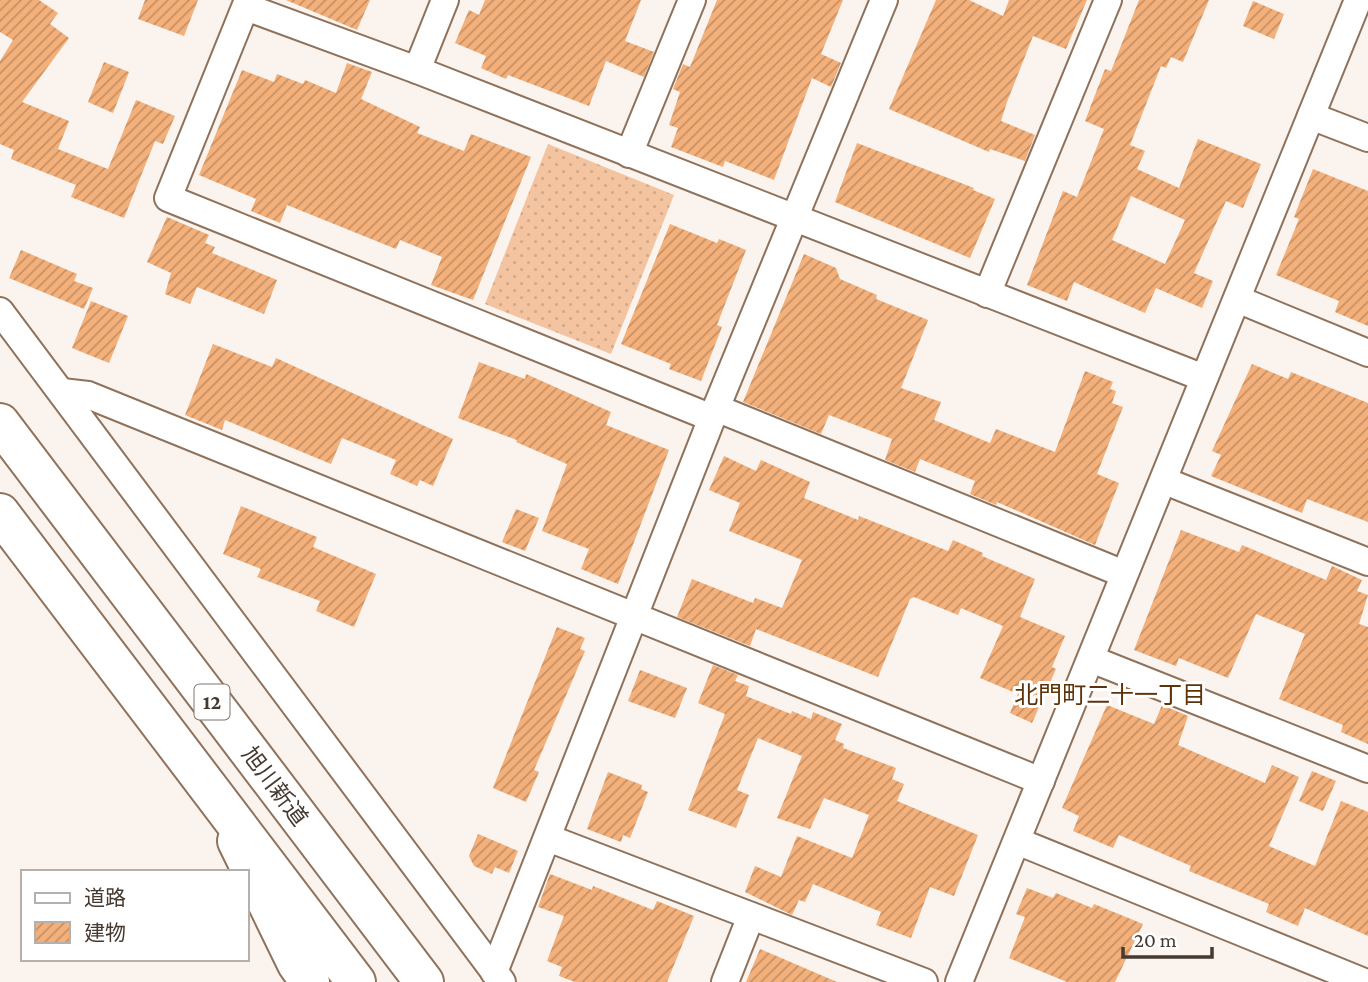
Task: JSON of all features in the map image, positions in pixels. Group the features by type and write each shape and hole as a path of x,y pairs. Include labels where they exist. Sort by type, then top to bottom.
{"main road":[{"name":"旭川新道","path":"0,423 424,982"},
{"name":"12","path":"0,513 356,982"},
{"path":"219,804 297,964 310,982"}],"street":[{"path":"417,70 445,0"},
{"path":"629,154 692,0"},
{"path":"498,977 633,617 884,0"},
{"path":"987,294 1108,0"},
{"path":"959,982 1124,574 1165,481 1204,378 1358,0"},
{"path":"1124,574 168,198 247,3 793,220 1204,378"},
{"path":"1311,116 1368,138"},
{"path":"1237,299 1368,353"},
{"path":"0,311 498,977"},
{"path":"62,392 88,395 1041,781"},
{"path":"1165,481 1368,562"},
{"path":"1091,659 1368,769"},
{"path":"548,838 924,982"},
{"path":"1017,841 1364,982"},
{"path":"725,982 751,916"}],"shaded area":[{"path":"548,144 674,195 611,354 485,304"}],"building":[{"path":"0,0 39,0 58,13 50,24 69,38 22,102 69,121 58,149 108,169 136,100 175,116 163,144 155,141 124,218 71,197 76,185 11,159 14,150 0,144 0,61 13,40 0,32"},
{"path":"145,0 198,0 184,36 138,19"},
{"path":"286,0 370,0 357,30"},
{"path":"485,0 641,0 625,41 654,52 644,77 606,61 589,106 508,75 506,79 481,68 486,56 455,43 469,10 479,15"},
{"path":"717,0 843,0 821,54 841,63 831,87 812,78 774,180 725,161 723,167 671,147 678,128 669,125 680,92 673,89 683,64 690,67"},
{"path":"936,0 969,0 1003,16 1009,0 1087,0 1066,49 1033,36 1007,102 1001,121 1035,135 1025,161 990,149 989,152 889,109"},
{"path":"1139,0 1209,0 1183,62 1171,57 1166,68 1161,66 1130,145 1145,151 1137,169 1179,188 1198,139 1261,164 1243,208 1226,201 1194,273 1213,281 1202,308 1156,288 1145,313 1074,282 1067,301 1027,285 1063,191 1077,197 1104,129 1085,121 1105,69 1111,71","holes":["1131,196 1185,220 1165,264 1112,240"]},
{"path":"1253,1 1284,14 1274,39 1243,26"},
{"path":"104,62 129,72 113,113 88,102"},
{"path":"347,63 372,72 361,99 420,127 417,133 464,151 471,134 531,157 473,300 431,285 442,257 400,240 396,249 287,205 280,223 251,211 256,199 199,175 242,70 274,82 277,74 303,84 305,80 336,93"},
{"path":"857,143 974,188 973,190 995,199 970,258 835,202"},
{"path":"1313,169 1368,191 1368,326 1335,312 1339,301 1276,275 1299,219 1294,217"},
{"path":"167,217 209,235 205,243 215,247 212,253 277,280 264,314 197,287 190,304 165,294 171,273 147,262"},
{"path":"670,224 717,243 719,239 746,250 717,325 722,327 701,381 669,369 671,364 621,344"},
{"path":"21,250 77,274 74,281 93,288 84,309 9,278"},
{"path":"804,254 836,268 840,279 877,295 876,299 928,320 901,388 941,402 934,420 990,443 996,429 1055,452 1085,371 1113,382 1110,389 1116,391 1112,403 1123,407 1097,474 1119,483 1095,545 997,502 996,505 970,494 975,481 920,459 915,472 885,460 892,439 829,415 821,434 743,402"},
{"path":"91,301 128,316 109,363 72,348"},
{"path":"213,344 272,367 276,358 453,439 433,486 420,480 417,486 390,474 396,460 342,438 331,464 225,420 222,430 185,415"},
{"path":"479,362 525,379 526,374 611,412 606,425 669,450 618,584 581,569 589,549 542,531 567,464 516,442 517,440 458,418"},
{"path":"1252,364 1288,379 1291,372 1368,403 1368,522 1307,499 1302,513 1211,476 1221,455 1212,451"},
{"path":"724,456 756,471 761,460 810,482 804,498 858,520 859,516 948,551 953,540 1035,579 1020,617 1065,636 1052,667 1056,669 1032,723 1010,713 1018,694 980,678 1003,626 961,608 958,615 914,597 910,599 878,677 756,629 750,646 677,617 692,579 753,603 755,598 782,608 802,560 729,531 740,503 709,490"},
{"path":"241,506 317,537 313,547 376,574 354,627 316,611 320,601 257,577 261,569 223,554"},
{"path":"516,509 539,518 525,551 502,542"},
{"path":"1181,530 1239,552 1242,545 1326,580 1332,566 1362,580 1357,591 1368,595 1359,624 1368,627 1368,744 1341,732 1343,725 1279,699 1305,634 1256,614 1228,678 1179,658 1176,666 1134,650"},
{"path":"557,627 585,638 580,649 585,651 534,770 539,772 526,802 493,788"},
{"path":"713,665 738,675 735,681 749,686 746,696 791,714 792,711 811,719 813,712 842,724 835,740 844,744 843,748 896,768 892,779 904,784 897,801 978,835 954,896 930,887 911,938 876,925 881,912 813,884 805,902 799,900 792,915 745,892 755,866 781,877 797,836 852,858 869,815 824,798 810,829 777,818 802,756 758,738 737,790 749,795 736,828 688,810 725,714 698,703"},
{"path":"640,670 687,688 675,718 628,701"},
{"path":"1107,705 1154,724 1162,705 1188,716 1178,745 1265,783 1272,765 1299,777 1269,846 1315,866 1341,801 1368,812 1368,936 1305,908 1298,926 1266,912 1269,904 1189,871 1191,866 1119,835 1113,848 1073,831 1079,816 1062,808"},
{"path":"1312,771 1336,781 1323,811 1299,801"},
{"path":"608,772 642,785 641,789 648,792 630,838 623,835 621,842 587,829"},
{"path":"478,834 518,851 509,873 495,867 492,874 474,866 469,856"},
{"path":"550,874 592,890 593,886 653,910 657,901 694,916 667,982 575,982 559,976 562,967 547,961 564,916 538,907"},
{"path":"1027,888 1053,898 1056,893 1092,908 1094,904 1143,924 1115,982 1067,982 1009,958 1025,917 1016,914"},
{"path":"760,949 837,982 746,982"}],"district":[{"name":"北門町二十一丁目","path":"1110,694"}]}
